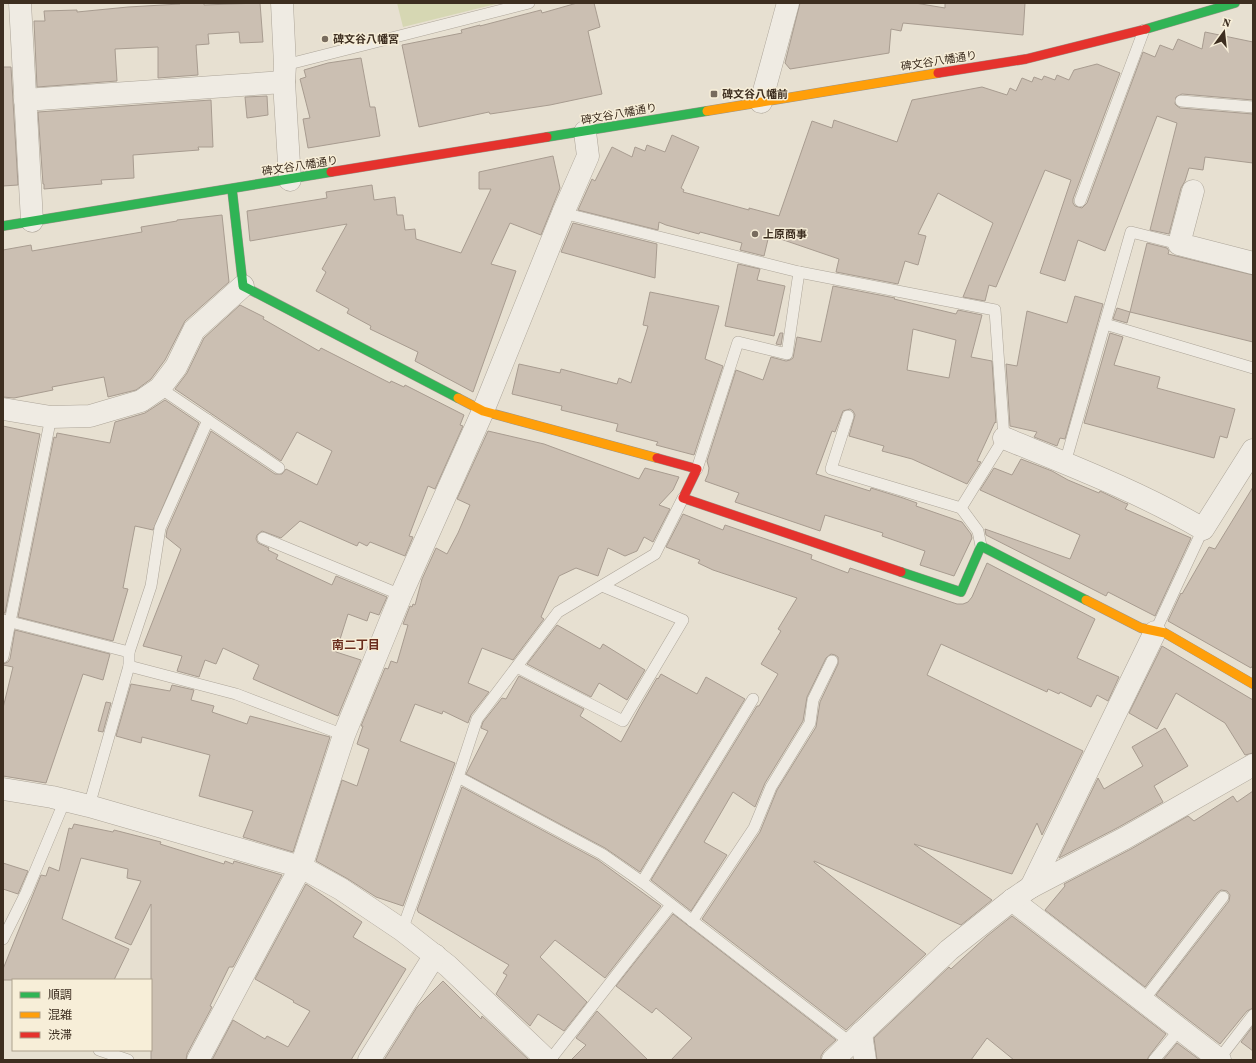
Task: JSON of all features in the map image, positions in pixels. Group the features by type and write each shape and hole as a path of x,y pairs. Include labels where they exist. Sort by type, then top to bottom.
{"street":[{"path":"20,3 13,49 25,100 32,221"},
{"path":"282,3 290,180"},
{"path":"761,102 788,3"},
{"name":"碑文谷八幡通り","path":"3,226 1026,59 1144,30 1235,3"},
{"path":"25,100 285,73"},
{"path":"198,1060 301,867 344,735 400,595 483,411 563,213 588,156 585,132"},
{"path":"232,189 243,286"},
{"path":"1193,191 1179,244 1253,263"},
{"path":"3,409 51,417 90,416 141,401 160,388 176,367 194,330 243,286"},
{"path":"243,286 483,411 698,469 683,498 961,592 981,546 1141,628 1165,633 1252,681"},
{"path":"1004,438 1113,482 1177,514 1203,530 1253,450"},
{"path":"1031,887 1155,632"},
{"path":"833,1060 949,950 1012,900 1031,887 1125,838 1253,765"},
{"path":"3,789 65,800 89,806 301,867 341,889 402,930 448,966 548,1060"},
{"path":"1012,900 1220,1060"},
{"path":"370,1060 435,956"},
{"path":"856,1038 865,1060"}],"lane":[{"path":"285,73 529,3"},
{"path":"1080,201 1144,30"},
{"path":"1181,101 1253,107"},
{"path":"563,213 799,272 995,310 1004,438 961,508"},
{"path":"1065,463 1131,232 1179,244"},
{"path":"698,469 738,342 787,354 799,272"},
{"path":"1105,324 1253,368"},
{"path":"160,388 279,468"},
{"path":"848,416 831,469 961,508 978,531 981,546"},
{"path":"3,657 7,621 51,417"},
{"path":"89,806 129,666 129,652 151,586 160,528 208,420"},
{"path":"402,930 458,777 477,719 558,612 655,554 683,498"},
{"path":"1155,632 1203,530"},
{"path":"263,538 400,595"},
{"path":"517,667 623,721 682,620 602,586"},
{"path":"7,621 129,652"},
{"path":"692,921 754,828 771,787 810,724 813,700 832,661"},
{"path":"129,666 236,694 344,735"},
{"path":"642,882 754,699"},
{"path":"458,777 602,854 642,882 692,921 856,1038"},
{"path":"3,939 26,893 65,800"},
{"path":"1143,1001 1224,897"},
{"path":"548,1060 671,905"},
{"path":"1220,1060 1253,1015"},
{"path":"1154,1060 1180,1029"},
{"path":"102,1051 128,1060"}],"green space":[{"path":"397,3 500,3 403,27"}],"building":[{"path":"180,3 204,3 204,5 260,3 263,42 240,43 239,32 208,34 209,44 196,45 198,75 158,78 158,47 115,49 117,81 37,87 34,21 45,21 44,11 77,10 77,12"},
{"path":"577,3 594,3 600,27 588,31 602,94 550,105 490,114 489,112 419,127 402,45 462,33 461,30 480,25 541,10 542,13"},
{"path":"800,3 915,3 945,8 945,3 1025,3 1023,35 903,23 901,31 891,29 889,53 790,69 785,63"},
{"path":"1205,32 1253,42 1253,100 1182,94 1176,97 1175,104 1180,108 1253,114 1253,163 1205,157 1203,170 1189,168 1181,188 1169,234 1150,230 1177,123 1157,116 1105,251 1078,240 1065,281 1040,273 1071,180 1045,170 996,287 989,285 985,301 963,297 993,223 938,193 918,234 926,236 918,265 905,261 898,284 836,272 839,259 769,235 764,256 740,250 742,243 700,232 699,234 659,222 658,230 578,210 592,179 595,181 612,147 632,157 635,147 645,151 647,145 665,152 672,135 699,147 681,188 684,190 683,192 749,210 749,208 779,216 812,121 832,128 834,120 897,142 912,100 982,87 1007,95 1010,88 1016,91 1022,78 1032,82 1034,77 1042,80 1044,76 1055,80 1057,75 1069,80 1074,70 1097,64 1120,73 1073,199 1075,206 1082,208 1087,203 1143,52 1155,57 1160,45 1173,50 1178,39 1202,49"},
{"path":"361,58 370,107 375,107 380,136 308,148 303,119 310,118 300,79 306,77 304,70 328,63"},
{"path":"3,67 11,67 18,185 3,186"},
{"path":"267,96 268,115 247,118 245,97"},
{"path":"211,100 213,147 198,147 199,150 133,155 134,178 101,180 102,184 44,189 38,112"},
{"path":"553,156 560,188 541,235 510,223 491,264 516,271 473,392 415,361 418,352 370,329 371,326 347,313 349,309 316,291 326,272 322,269 347,224 250,241 247,211 327,198 326,192 372,185 374,200 395,197 397,215 403,215 405,230 415,229 416,239 461,253 491,189 479,189 479,172"},
{"path":"222,215 229,282 185,321 165,360 151,379 136,390 108,397 104,377 52,387 53,390 14,398 3,397 3,250 31,245 32,251 142,232 141,227 177,220"},
{"path":"573,223 657,244 655,278 561,252"},
{"path":"1147,243 1167,248 1169,251 1168,254 1253,275 1253,342 1130,312"},
{"path":"738,264 760,269 757,280 785,286 774,336 725,326"},
{"path":"833,286 895,298 894,299 956,314 958,310 982,315 971,357 992,361 996,423 995,422 977,461 981,462 967,484 912,459 882,451 884,446 849,436 855,415 850,409 843,411 835,432 832,431 816,474 870,491 871,488 903,498 917,503 916,506 962,522 971,534 972,538 954,576 920,565 925,551 882,536 883,533 825,515 820,531 735,502 739,493 705,481 709,468 707,461 736,370 763,380 771,357 786,361 793,358 797,337 821,342","holes":["913,329 956,340 949,378 907,370"]},
{"path":"650,292 719,306 705,359 723,366 694,455 656,445 658,442 616,431 618,424 561,410 562,406 512,394 519,364 560,373 561,369 617,384 619,378 631,383 648,326 643,325"},
{"path":"1075,296 1103,304 1065,439 1060,438 1057,446 1034,437 1037,432 1010,426 1006,364 1017,366 1027,311 1067,323"},
{"path":"240,305 264,317 263,319 319,351 321,348 390,383 391,381 404,387 405,385 464,415 460,425 463,426 435,489 428,486 409,536 413,537 405,556 370,542 367,546 359,542 357,546 300,521 281,538 262,531 257,535 256,539 258,543 269,548 268,550 278,555 276,559 332,585 336,576 387,597 379,615 370,612 367,621 348,614 336,652 361,660 338,716 253,679 259,665 223,648 216,664 205,660 199,677 177,671 182,656 143,646 181,549 166,537 167,530 211,431 275,474 282,474 286,469 317,485 332,451 297,432 281,461 175,389 187,373 204,338"},
{"path":"1117,308 1130,312 1127,323 1113,319"},
{"path":"780,333 783,333 781,345 776,344"},
{"path":"1110,333 1123,337 1114,365 1160,377 1157,388 1235,409 1227,438 1220,436 1214,458 1084,423"},
{"path":"165,400 199,423 153,530 135,526 123,588 128,589 113,641 18,617 54,437 56,438 57,433 110,443 115,422 145,413"},
{"path":"3,426 40,434 5,613 3,613"},
{"path":"488,431 544,444 639,479 645,468 679,477 673,490 659,505 670,509 653,542 644,537 637,551 625,556 608,548 598,576 576,568 559,576 541,617 544,619 513,660 482,648 468,683 489,692 471,715 468,723 443,711 442,714 415,704 400,741 455,763 403,906 376,897 316,861 342,780 357,786 369,749 357,744 363,726 361,726 385,668 388,669 391,661 397,663 408,625 403,624 410,606 412,607 413,604 415,605 422,579 436,548 447,554 470,505 457,499"},
{"path":"1021,459 1128,504 1125,509 1191,538 1155,616 1108,592 1106,596 986,535 985,529 1070,559 1080,535 980,490 994,468 1012,475"},
{"path":"1253,487 1253,665 1251,668 1168,621 1181,593 1182,594 1209,547 1215,549"},
{"path":"683,514 723,530 725,525 812,555 811,559 848,573 850,568 957,604 968,602 972,597 987,563 1095,619 1077,658 1119,677 1108,701 1097,695 1091,707 1060,692 1059,694 1048,689 1047,692 941,644 927,675 1083,751 1042,835 1037,823 1012,874 914,844 992,900 961,925 814,861 926,954 846,1030 702,919 760,832 777,790 816,727 820,702 838,664 838,657 831,654 826,658 807,697 803,721 765,783 755,807 733,792 704,842 727,855 691,911 651,880 778,674 761,664 781,631 778,629 797,598 713,570 698,563 700,560 666,547"},
{"path":"557,625 600,649 603,644 645,670 627,700 599,683 591,697 527,664"},
{"path":"15,630 110,654 103,680 83,674 46,783 3,776 3,708 13,667 3,664 8,662 10,659"},
{"path":"1162,646 1253,700 1253,753 1245,755 1225,723 1176,693 1157,729 1129,713"},
{"path":"661,674 697,694 706,677 745,699 640,872 605,848 466,774 488,731 481,728 483,722 502,698 506,699 519,676 584,709 580,716 621,742 657,678 658,679"},
{"path":"131,684 170,691 172,685 194,690 191,700 214,706 212,712 247,724 250,716 330,737 293,852 243,837 253,811 199,796 210,755 142,737 141,743 116,736"},
{"path":"106,702 111,703 103,732 98,731"},
{"path":"1165,728 1188,766 1154,786 1163,802 1059,858 1098,778 1104,789 1143,766 1132,747"},
{"path":"462,787 598,860 661,906 605,978 555,940 540,957 587,1002 564,1031 538,1014 530,1026 496,994 507,975 503,973 509,965 418,912 417,910"},
{"path":"1253,791 1253,1008 1247,1011 1220,1044 1156,995 1229,901 1230,895 1227,891 1221,890 1217,893 1145,987 1045,910 1065,886 1064,884 1131,849 1188,816 1194,821 1233,796 1237,802"},
{"path":"74,824 113,832 114,830 161,842 160,844 224,864 225,861 233,864 234,861 282,875 233,967 229,967 210,1006 212,1007 187,1054 186,1060 151,1060 151,904 131,945 115,938 141,881 127,878 128,869 81,858 62,919 129,949 114,979 3,980 3,969 41,875 46,876 49,867 59,871 69,828 72,829"},
{"path":"3,863 28,871 18,894 3,889"},
{"path":"306,884 362,922 353,937 406,969 351,1060 212,1060 233,1020 265,1039 267,1036 288,1047 310,1011 255,979"},
{"path":"673,914 836,1040 824,1051 821,1056 821,1060 671,1060 692,1038 656,1008 652,1013 616,986"},
{"path":"1012,916 1166,1034 1147,1060 1014,1060 987,1038 971,1060 877,1060 874,1038 949,967 951,969 987,936"},
{"path":"443,981 481,1019 482,1016 529,1060 384,1060 417,1007"},
{"path":"597,1011 648,1060 571,1060 586,1045 576,1038"},
{"path":"1253,1026 1253,1051 1241,1042"},
{"path":"1177,1043 1200,1060 1163,1060"}],"traffic: fast":[{"path":"1146,29 1235,3"},
{"path":"547,137 707,111"},
{"path":"3,226 331,172"},
{"path":"232,189 243,286 458,398"},
{"path":"901,572 961,592 981,546 1086,600"}],"traffic: slow":[{"path":"707,111 938,73"},
{"path":"458,398 483,411 657,458"},
{"path":"1086,600 1141,628 1165,633 1253,684"}],"traffic: jam":[{"path":"938,73 1026,59 1146,29"},
{"path":"331,172 547,137"},
{"path":"657,458 697,469 683,498 901,572"}],"place":[{"name":"碑文谷八幡宮","path":"325,39"},
{"name":"碑文谷八幡前","path":"714,94"},
{"name":"上原商事","path":"755,234"}],"district":[{"name":"南二丁目","path":"356,645"}]}
